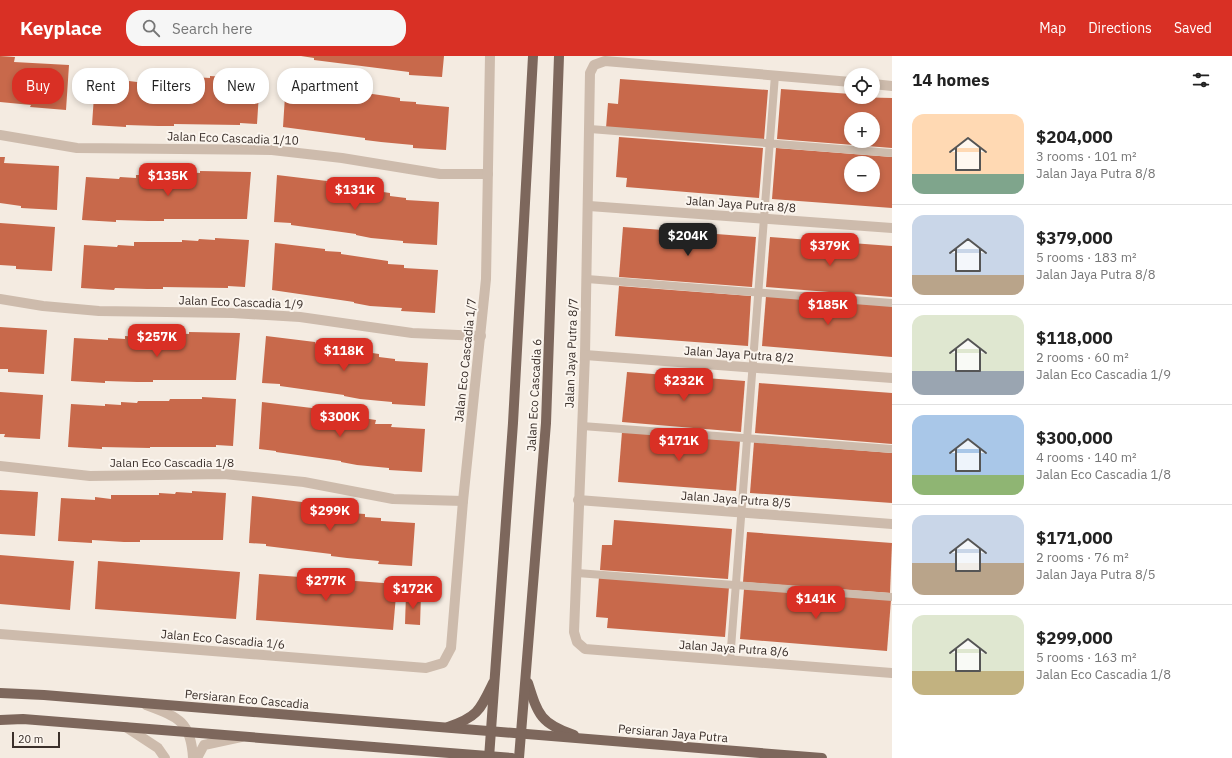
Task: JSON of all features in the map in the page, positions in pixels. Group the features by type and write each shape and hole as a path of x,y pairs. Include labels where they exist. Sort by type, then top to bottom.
{"main road":[{"name":"Jalan Eco Cascadia 6","path":"489,757 514,423 533,56"},
{"name":"Jalan Eco Cascadia 6","path":"519,758 527,677 546,423 559,56"},
{"path":"445,728 469,718 482,708 496,677"},
{"path":"527,677 539,714 549,724 561,731 586,739"},
{"name":"Persiaran Eco Cascadia","path":"0,694 44,695 522,734"},
{"path":"0,720 23,719 512,758"},
{"name":"Persiaran Jaya Putra","path":"522,734 822,758"},
{"path":"419,750 434,758"}],"street":[{"name":"Jalan Eco Cascadia 1/7","path":"443,663 450,648 463,501 486,279 490,56"},
{"name":"Jalan Jaya Putra 8/7","path":"577,642 574,632 577,573 578,500 585,355 589,206 590,74 594,66 605,61 774,75"},
{"path":"774,75 844,81"},
{"path":"880,85 892,86"},
{"name":"Jalan Eco Cascadia 1/10","path":"0,135 77,148 272,150 342,158 440,174 488,174"},
{"name":"Jalan Jaya Putra 8/8","path":"589,206 892,228"},
{"name":"Jalan Eco Cascadia 1/9","path":"0,299 43,306 99,311 233,313 300,316 412,333 481,336"},
{"name":"Jalan Jaya Putra 8/2","path":"585,355 892,378"},
{"name":"Jalan Eco Cascadia 1/8","path":"0,466 90,476 224,474 304,482 393,499 463,501"},
{"name":"Jalan Jaya Putra 8/5","path":"578,500 892,524"},
{"name":"Jalan Eco Cascadia 1/6","path":"0,634 426,668 443,663"},
{"name":"Jalan Jaya Putra 8/6","path":"577,642 585,649 892,673"},
{"path":"140,703 182,721 192,741 193,758"},
{"path":"126,727 158,748 165,758"},
{"path":"197,758 204,745 245,737"}],"lane":[{"path":"730,661 774,75"},
{"path":"590,129 892,153"},
{"path":"587,279 892,303"},
{"path":"582,426 892,449"},
{"path":"577,573 892,597"}],"building":[{"path":"0,56 15,57 14,62 69,65 66,110 30,107 31,105 21,104 64,104 64,68 12,68 12,103 0,102"},
{"path":"301,56 444,56 442,77 409,75 409,72 314,60 314,58"},
{"path":"210,76 213,76 213,104 258,104 257,124 174,124 174,126 126,125 126,127 92,125 93,104 129,104 129,81 137,82 137,104 205,104 205,78 210,78"},
{"path":"620,79 768,90 764,140 606,128 608,103 618,104"},
{"path":"781,89 844,94 844,104 880,104 880,98 892,98 892,148 880,147 880,112 844,112 844,144 777,139"},
{"path":"373,94 400,98 400,101 416,102 416,104 449,107 446,150 413,148 413,145 365,140 365,138 283,127 284,104 373,104"},
{"path":"619,137 763,148 759,198 626,187 627,178 616,177"},
{"path":"776,148 879,156 844,156 844,192 880,192 880,156 892,157 892,208 772,199"},
{"path":"0,157 5,157 4,163 59,166 57,210 21,208 21,206 0,203"},
{"path":"200,171 251,172 247,219 164,219 164,221 116,220 116,222 82,220 86,177 119,179 120,177 136,178 136,175 168,175 168,173 184,174 184,172 200,173"},
{"path":"277,175 327,181 326,183 343,184 343,186 390,193 390,196 406,198 406,200 439,202 437,245 403,243 403,241 371,238 356,234 291,225 291,223 274,222"},
{"path":"0,223 55,227 52,271 16,269 16,266 0,265"},
{"path":"623,227 756,237 752,287 619,277"},
{"path":"770,237 892,246 892,297 766,287"},
{"path":"215,238 249,240 245,287 163,287 163,289 115,288 114,290 81,288 84,245 117,247 118,245 134,246 134,242 182,242 182,240 215,240"},
{"path":"275,243 325,249 325,251 341,252 341,254 388,261 388,264 404,265 404,268 438,270 435,313 401,311 402,308 370,306 354,302 272,290"},
{"path":"619,286 751,296 748,346 615,336"},
{"path":"766,296 892,306 892,357 762,346"},
{"path":"0,327 47,330 44,374 8,372 8,369 0,369"},
{"path":"189,332 240,333 236,380 153,380 153,382 105,381 105,383 71,381 74,338 108,340 108,338 125,339 125,336 157,336 157,334 173,335 173,333 189,334"},
{"path":"266,336 315,342 315,344 332,345 332,347 379,354 379,357 395,359 395,361 428,363 425,406 392,404 392,402 360,399 344,395 280,386 280,384 262,383"},
{"path":"627,372 745,381 741,432 622,422"},
{"path":"759,383 892,393 892,444 755,433"},
{"path":"0,392 43,395 40,439 4,437 5,434 0,434"},
{"path":"202,397 236,399 233,446 216,445 216,447 150,448 102,447 102,449 68,447 71,404 105,406 105,404 121,405 121,402 137,403 138,401 169,401 170,399 202,399"},
{"path":"262,402 312,408 312,410 328,411 328,413 376,420 375,424 392,424 391,427 425,429 422,472 389,470 389,468 357,465 341,461 259,449"},
{"path":"622,432 740,441 736,491 618,482"},
{"path":"754,442 892,453 892,503 750,493"},
{"path":"0,490 38,492 35,536 0,534"},
{"path":"192,491 226,493 223,540 140,540 140,542 124,542 92,540 92,543 58,541 61,498 95,500 95,497 111,499 111,495 159,495 159,493 192,493"},
{"path":"252,496 302,502 302,504 318,505 318,507 350,511 350,513 365,514 365,517 381,518 381,521 415,523 412,566 378,564 379,561 331,556 331,554 266,546 266,544 249,543"},
{"path":"614,520 732,529 728,579 600,570 602,545 612,545"},
{"path":"747,532 892,543 890,593 743,582"},
{"path":"0,555 74,561 70,610 0,604"},
{"path":"98,561 240,572 236,619 95,609"},
{"path":"259,574 397,584 393,630 256,620"},
{"path":"599,577 729,587 725,637 607,628 608,618 596,617"},
{"path":"744,589 891,600 887,651 740,639"},
{"path":"406,594 421,595 420,625 405,624"}]}
